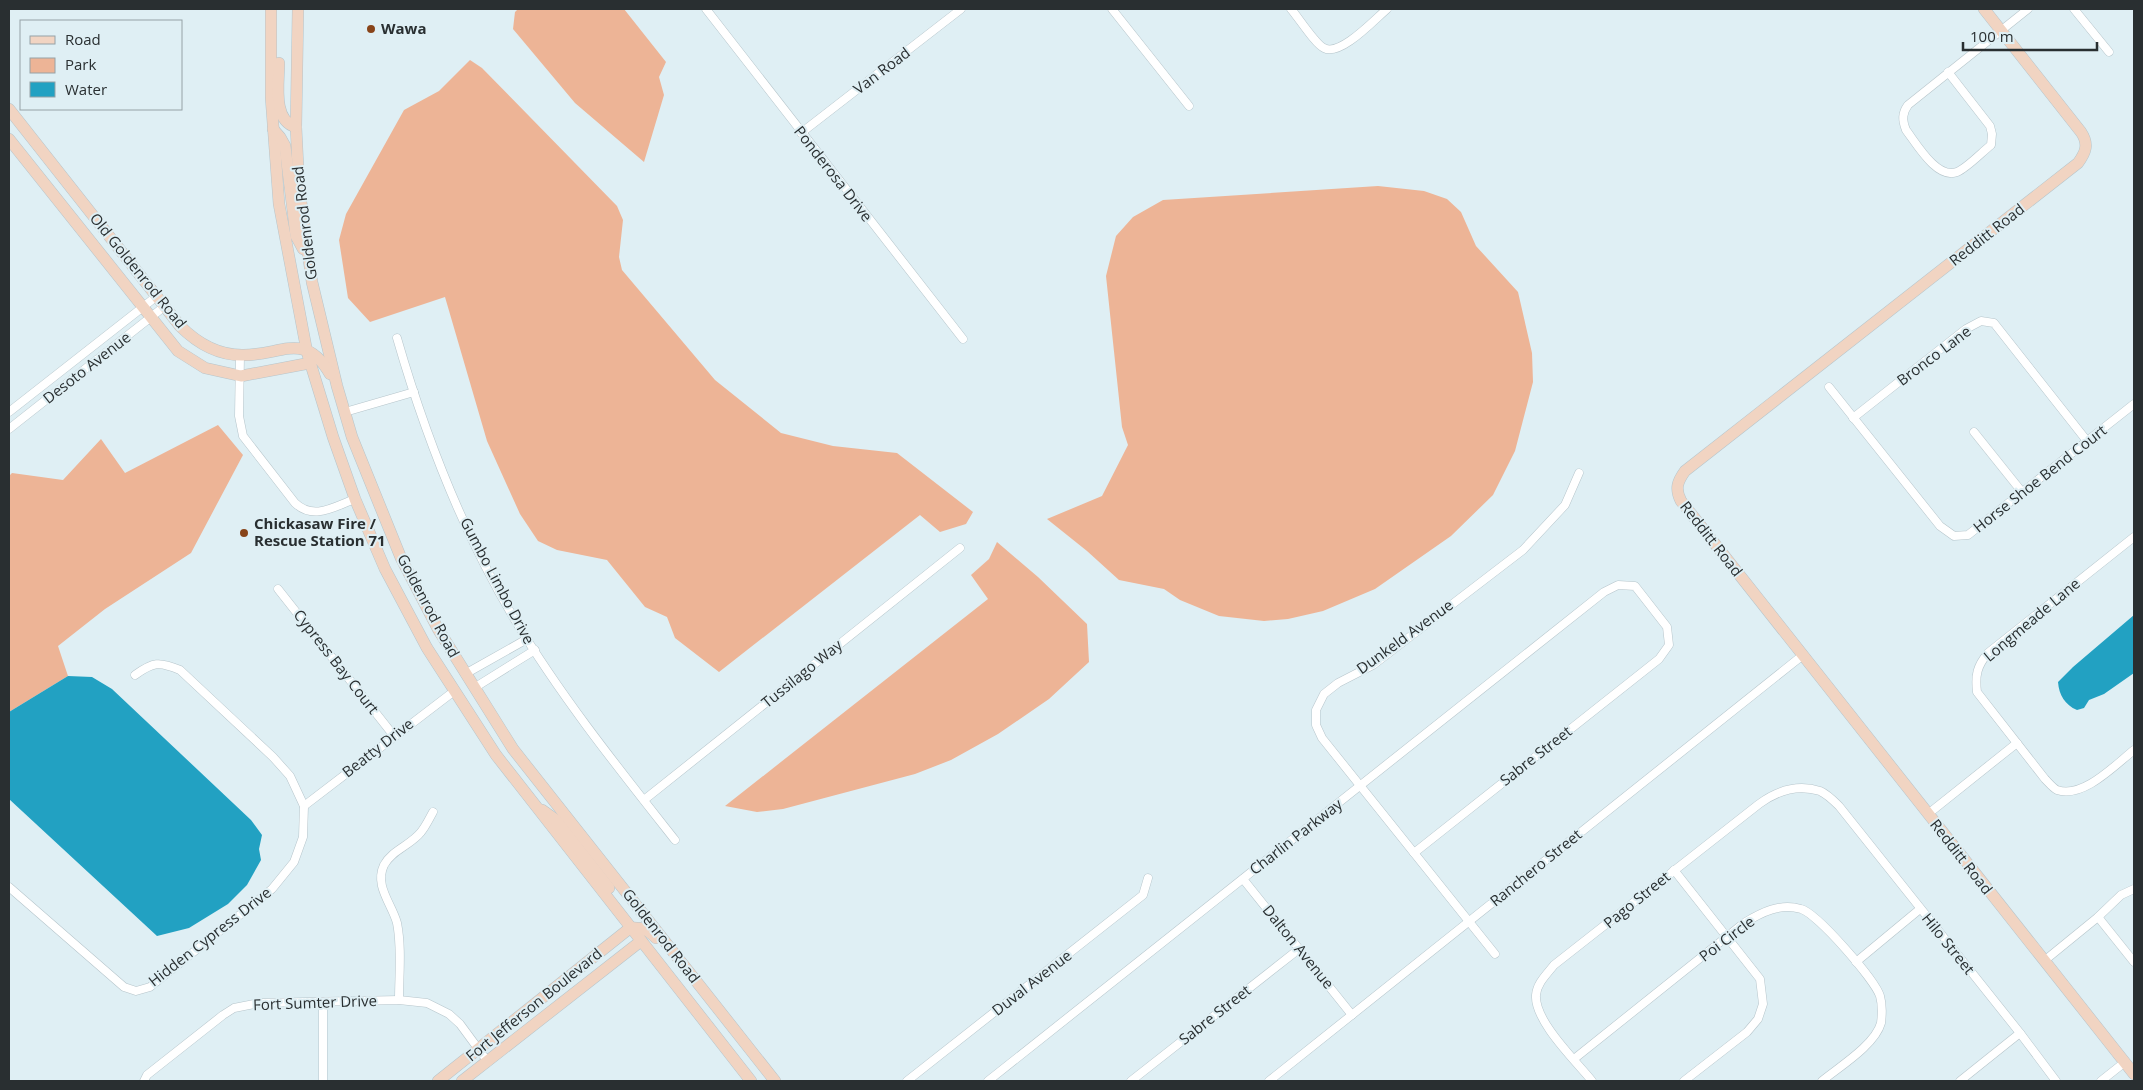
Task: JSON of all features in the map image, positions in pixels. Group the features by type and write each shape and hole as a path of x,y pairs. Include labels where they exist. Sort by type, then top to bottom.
{"main road":[{"name":"Goldenrod Road","path":"271,9 271,97 279,204 308,358 355,499 385,569 427,648 496,755 530,801 751,1081"},
{"name":"Goldenrod Road","path":"298,9 296,127 299,187 307,257 337,386 345,412 371,487 401,558 438,628 513,749 775,1081"},
{"name":"Redditt Road","path":"1984,9 2081,132 2087,148 2084,156 2078,163 1685,472 1677,485 1680,501 2134,1074"},
{"path":"272,25 278,52 279,107 283,119 289,126 296,127"},
{"name":"Old Goldenrod Road","path":"9,109 180,326 203,345 227,353 240,355 264,353 294,346 308,358"},
{"path":"273,129 285,146 296,236 307,257"},
{"name":"Old Goldenrod Road","path":"9,139 150,318 178,351 190,360 205,368 241,376 308,358"},
{"path":"308,358 318,355 337,386"},
{"path":"530,801 556,820 632,918 640,922 650,922"},
{"path":"630,928 639,927 649,931 674,953"},
{"name":"Fort Jefferson Boulevard","path":"438,1081 630,928"},
{"name":"Fort Jefferson Boulevard","path":"462,1081 640,941"}],"street":[{"name":"Ponderosa Drive","path":"706,9 962,338"},
{"name":"Van Road","path":"801,133 962,9"},
{"path":"1112,9 1188,106"},
{"path":"1292,9 1322,48 1332,51 1342,47 1387,9"},
{"path":"1948,72 1990,126 1992,134 1991,145 1957,172 1947,174 1938,170 1906,130 1903,122 1904,110 1908,104 1948,72 2001,30 2028,9"},
{"path":"2074,9 2109,52"},
{"name":"Desoto Avenue","path":"9,412 157,296"},
{"name":"Desoto Avenue","path":"9,429 165,306"},
{"name":"Bronco Lane","path":"1853,418 1966,329 1981,321 1994,323 2087,441"},
{"name":"Gumbo Limbo Drive","path":"397,338 414,392 455,504 495,584 534,650 605,751 675,840"},
{"path":"240,355 239,416 243,436 295,503 310,512 319,512 355,499"},
{"name":"Horse Shoe Bend Court","path":"1829,387 1940,526 1954,536 1968,535 2134,404"},
{"path":"345,412 414,392"},
{"path":"1974,432 2022,492"},
{"name":"Dunkeld Avenue","path":"1494,954 1322,738 1316,725 1316,710 1324,694 1338,683 1373,664 1523,550 1564,505 1579,473"},
{"name":"Longmeade Lane","path":"2134,537 1988,653 1978,665 1976,679 1977,692 2045,780 2056,790 2069,791 2085,788 2134,750"},
{"name":"Tussilago Way","path":"644,800 960,548"},
{"name":"Sabre Street","path":"1414,852 1659,659 1669,645 1667,627 1635,586 1618,585 1604,592"},
{"name":"Cypress Bay Court","path":"278,588 394,736"},
{"name":"Charlin Parkway","path":"988,1081 1604,592"},
{"path":"465,674 527,639"},
{"path":"474,688 534,650"},
{"path":"501,652 509,666"},
{"name":"Ranchero Street","path":"1269,1081 1803,656"},
{"name":"Hidden Cypress Drive","path":"9,887 124,987 136,991 150,987 272,889 294,862 303,837 304,806 290,776 273,757 180,670 164,663 148,665 135,675"},
{"name":"Beatty Drive","path":"304,806 454,692"},
{"path":"1928,814 2017,743"},
{"name":"Pago Street","path":"1592,1081 1542,1018 1536,995 1541,981 1554,966 1772,794 1794,788 1821,792 1840,806"},
{"name":"Hilo Street","path":"1840,806 2056,1081"},
{"path":"399,1000 398,935 393,912 383,891 381,882 382,872 385,864 392,856 421,833 433,812"},
{"path":"1674,870 1760,979 1763,1004 1758,1019 1747,1032 1684,1081"},
{"name":"Duval Avenue","path":"907,1081 1143,895 1148,878"},
{"name":"Dalton Avenue","path":"1243,879 1352,1015"},
{"path":"2044,960 2121,896 2134,889"},
{"name":"Poi Circle","path":"1574,1059 1744,923 1762,912 1785,906 1804,909 1822,922 1856,962 1880,995 1881,1024 1870,1042 1822,1081"},
{"path":"1856,962 1920,909"},
{"path":"2098,917 2134,962"},
{"name":"Sabre Street","path":"1131,1081 1299,949"},
{"name":"Fort Sumter Drive","path":"144,1081 147,1075 234,1008 258,1003 399,1000 427,1003 439,1007 460,1024 488,1062"},
{"path":"323,1002 323,1081"},
{"path":"1960,1081 2020,1033"},
{"path":"2101,1081 2125,1062"}],"green space":[{"path":"518,9 624,9 666,62 659,77 664,95 644,162 575,103 513,29 515,12"},
{"path":"470,60 482,68 617,206 623,220 619,257 622,270 715,380 781,433 833,446 897,453 973,512 966,524 940,532 920,515 719,672 675,638 667,617 645,607 607,560 557,550 538,541 520,514 487,441 445,297 370,322 348,298 339,240 346,214 404,110 439,91"},
{"path":"1378,186 1424,191 1447,199 1461,212 1476,246 1518,292 1532,353 1533,382 1515,451 1493,495 1451,536 1375,589 1323,611 1288,619 1264,621 1219,616 1180,600 1164,589 1119,580 1047,519 1102,496 1128,445 1122,427 1106,276 1116,236 1133,217 1163,200"},
{"path":"218,425 243,455 191,553 105,609 58,646 68,676 9,712 9,476 12,473 63,480 101,439 125,473"},
{"path":"997,542 1038,577 1087,624 1089,662 1049,699 998,734 951,760 915,774 783,809 757,812 725,806 988,599 971,575 989,559"}],"water":[{"path":"2134,615 2134,673 2104,694 2089,700 2084,708 2077,710 2073,708 2063,699 2058,682"},
{"path":"68,676 92,677 112,689 251,820 262,835 259,849 261,860 247,885 228,904 189,928 157,936 9,799 9,712"}],"place":[{"name":"Wawa","path":"371,29"},
{"name":"Chickasaw Fire / Rescue Station 71","path":"244,533"}]}
